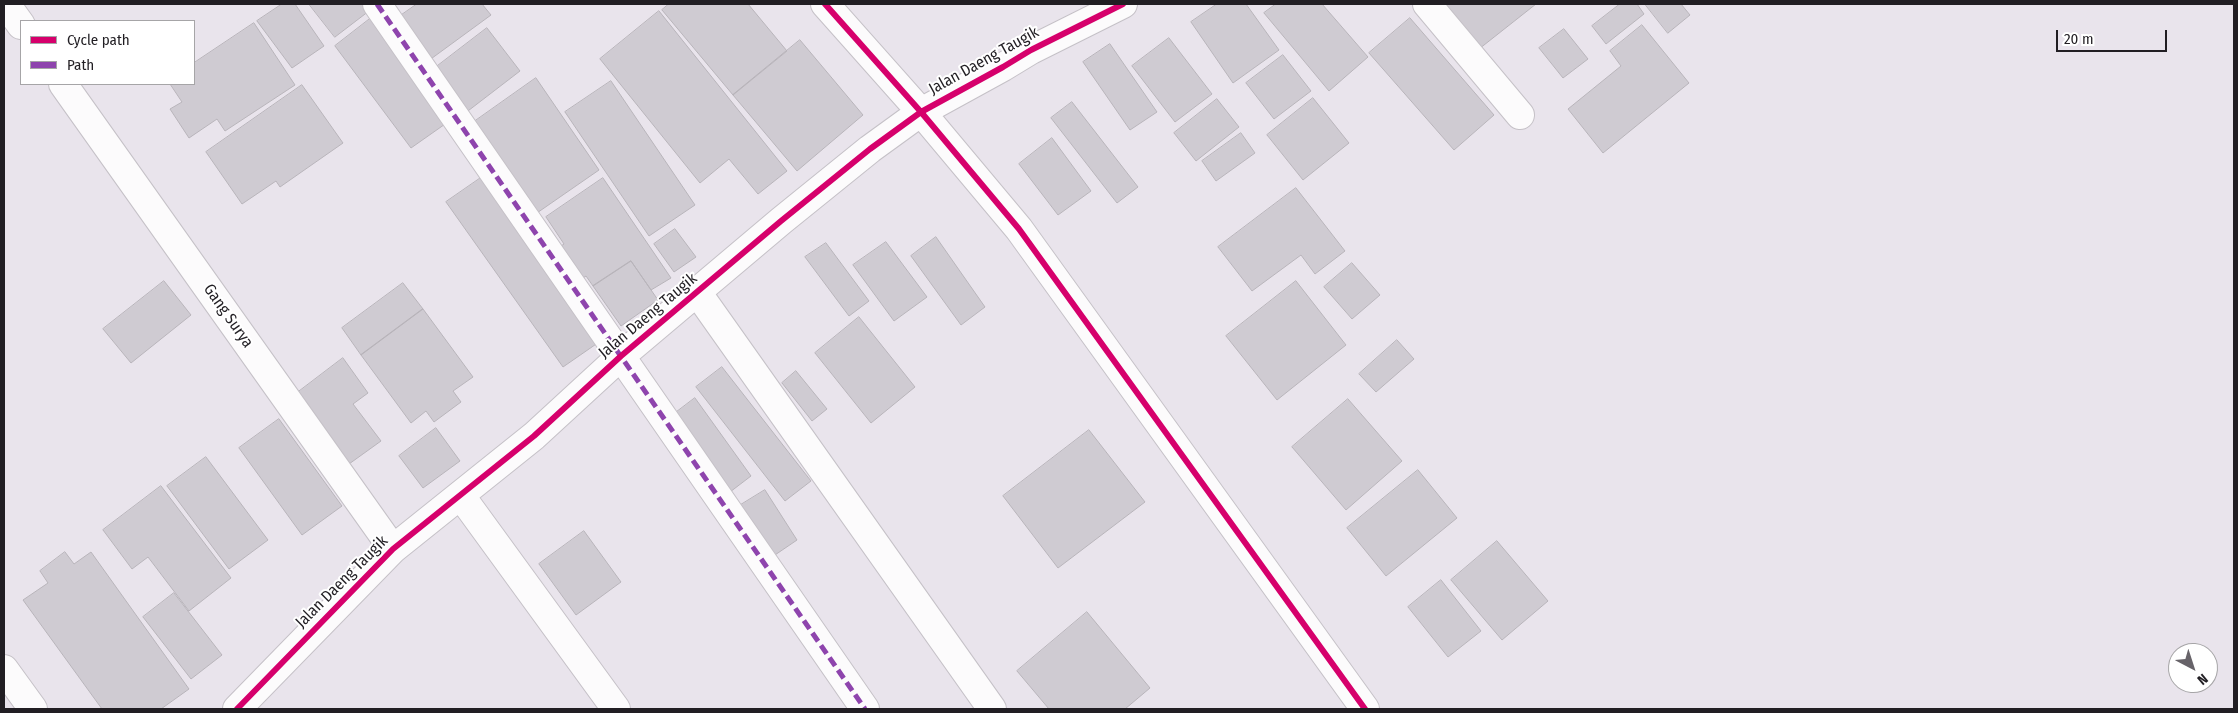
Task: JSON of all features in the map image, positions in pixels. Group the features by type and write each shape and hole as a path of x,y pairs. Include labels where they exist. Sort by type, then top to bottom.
{"street":[{"path":"6,4 20,24"},
{"path":"377,4 865,709"},
{"path":"825,4 921,112 1019,229 1365,709"},
{"name":"Jalan Daeng Taugik","path":"237,709 393,549 534,436 621,356 781,221 921,112 1031,50 1123,4"},
{"path":"1427,4 1520,115"},
{"name":"Gang Surya","path":"64,85 393,549"},
{"path":"697,292 992,709"},
{"path":"461,496 616,709"},
{"path":"4,670 33,709"}],"building":[{"path":"282,4 295,4 324,46 292,68 257,21"},
{"path":"309,4 363,4 369,11 335,37"},
{"path":"417,4 482,4 491,15 424,64 393,21"},
{"path":"669,4 748,4 787,51 733,95 662,10"},
{"path":"1217,4 1246,4 1279,50 1233,83 1191,22"},
{"path":"1276,4 1322,4 1368,57 1329,91 1264,13"},
{"path":"1443,4 1536,4 1479,49"},
{"path":"1620,4 1637,4 1644,14 1606,44 1592,26"},
{"path":"1645,4 1681,4 1690,15 1668,33"},
{"path":"659,11 787,171 758,194 729,159 700,183 600,59"},
{"path":"371,18 448,122 411,148 335,46"},
{"path":"1410,18 1494,115 1454,150 1369,53"},
{"path":"254,23 295,85 225,131 217,119 189,138 170,109 182,102 171,85 195,85 195,62"},
{"path":"1642,25 1689,83 1603,153 1568,109 1621,66 1610,51"},
{"path":"487,28 520,71 464,114 431,71"},
{"path":"1564,29 1588,59 1563,78 1539,48"},
{"path":"1169,38 1212,94 1175,122 1132,66"},
{"path":"800,40 863,115 797,171 733,95"},
{"path":"1110,44 1157,112 1130,130 1083,62"},
{"path":"1283,55 1311,91 1274,119 1246,83"},
{"path":"536,78 599,170 534,215 471,124"},
{"path":"611,81 695,205 649,236 565,112"},
{"path":"302,85 343,143 280,187 276,181 242,204 206,152"},
{"path":"1313,98 1349,143 1303,180 1267,135"},
{"path":"1217,99 1239,127 1196,161 1174,133"},
{"path":"1072,102 1138,187 1117,203 1051,118"},
{"path":"1241,133 1255,153 1216,181 1202,161"},
{"path":"1052,138 1091,191 1058,215 1019,164"},
{"path":"485,175 602,340 563,367 446,202"},
{"path":"603,178 671,278 651,290 631,261 593,286 586,276 577,282 555,250 564,244 546,217"},
{"path":"1296,188 1345,251 1315,274 1301,255 1252,291 1218,247"},
{"path":"675,229 696,257 674,272 654,244"},
{"path":"936,237 985,307 961,325 911,256"},
{"path":"886,242 927,297 894,321 853,265"},
{"path":"826,243 869,301 849,316 805,257"},
{"path":"631,261 658,300 621,326 593,286"},
{"path":"1352,263 1380,295 1352,319 1324,287"},
{"path":"164,281 191,315 131,363 103,329"},
{"path":"1296,281 1346,345 1277,400 1226,336"},
{"path":"403,283 423,309 361,355 342,328"},
{"path":"423,309 473,377 453,391 461,402 434,422 426,411 411,423 361,355"},
{"path":"859,317 915,387 871,423 815,353"},
{"path":"1397,340 1414,359 1376,392 1359,374"},
{"path":"343,358 368,393 353,404 381,441 349,464 297,393"},
{"path":"722,367 811,481 785,501 696,387"},
{"path":"796,371 827,409 812,421 782,383"},
{"path":"695,398 751,476 730,492 674,414"},
{"path":"1348,399 1402,461 1346,510 1292,447"},
{"path":"279,419 342,506 302,535 239,448"},
{"path":"436,428 460,461 423,488 399,456"},
{"path":"1089,430 1145,502 1058,568 1003,496"},
{"path":"206,457 268,540 229,569 167,486"},
{"path":"1418,470 1457,518 1386,576 1347,528"},
{"path":"161,486 231,578 189,611 148,557 132,569 103,530"},
{"path":"765,490 797,540 772,557 739,506"},
{"path":"584,531 621,582 576,615 539,564"},
{"path":"1497,541 1548,601 1502,640 1451,580"},
{"path":"65,552 74,564 91,552 189,689 161,709 102,709 23,600 48,583 40,571"},
{"path":"1441,580 1481,631 1448,657 1408,607"},
{"path":"174,593 222,655 191,679 143,617"},
{"path":"1087,612 1150,688 1125,709 1049,709 1017,671"}],"marked path":[{"path":"377,4 865,709"}],"cycle path":[{"path":"825,4 921,112 1019,229 1365,709"},
{"path":"237,709 393,549 534,436 621,356 781,221 870,149 921,112 1031,50 1123,4"}]}
